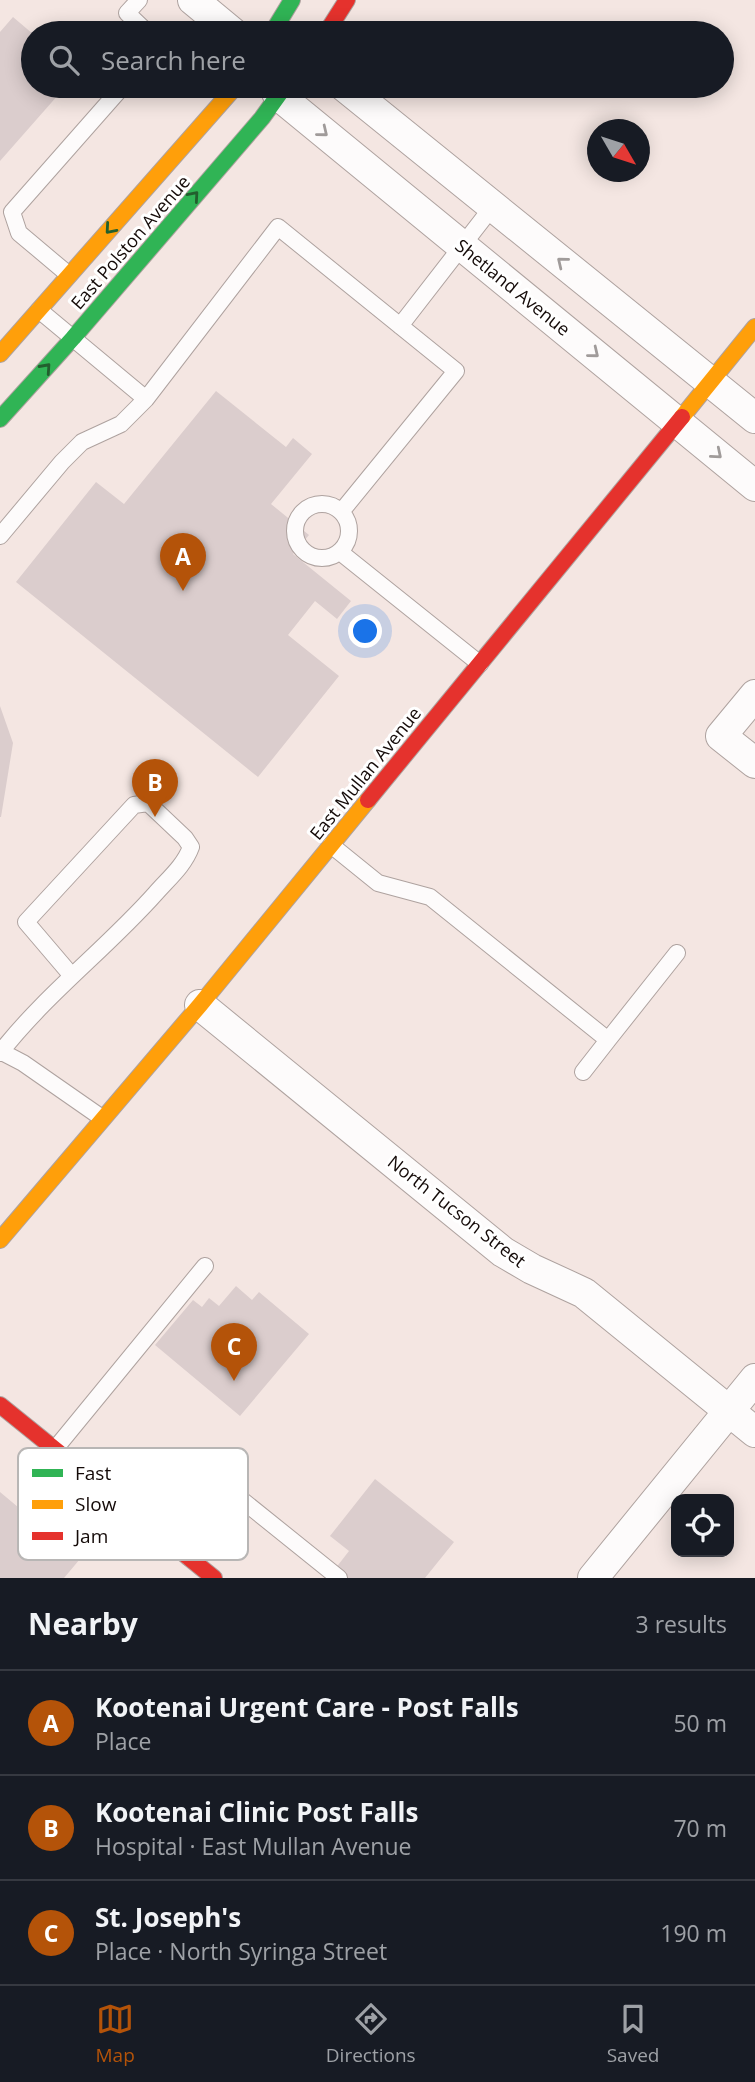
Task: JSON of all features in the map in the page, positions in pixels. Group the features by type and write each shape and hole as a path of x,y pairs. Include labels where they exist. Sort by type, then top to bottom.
{"main road":[{"path":"279,21 292,0"},
{"path":"334,21 347,0"},
{"name":"East Polston Avenue","path":"0,354 225,98"},
{"name":"East Polston Avenue","path":"0,419 261,118 273,98"},
{"name":"East Mullan Avenue","path":"0,1240 200,1005 755,327"},
{"path":"0,1405 54,1448"},
{"path":"193,1560 214,1578"}],"street":[{"path":"193,0 218,21"},
{"name":"Shetland Avenue","path":"290,98 463,246 755,486"},
{"path":"359,98 755,418"},
{"path":"755,695 721,736 755,762"},
{"name":"North Tucson Street","path":"200,1005 503,1252 584,1293 755,1432"},
{"path":"593,1578 755,1380"}],"lane":[{"path":"135,21 127,13 139,0"},
{"path":"69,275 19,233 12,212 112,98"},
{"path":"400,326 493,206"},
{"path":"0,536 82,442 121,424 146,399 278,227 456,371 341,512"},
{"path":"39,310 146,399"},
{"path":"317,504 326,504 341,512 349,528 349,537 340,552 323,559 314,558 300,547 295,530 301,513 317,504"},
{"path":"340,552 480,664"},
{"path":"72,976 26,922 134,805 148,803 185,838 191,847 186,859 138,913 72,976 44,1002 0,1052 102,1118"},
{"path":"331,845 378,883 430,897 608,1040"},
{"path":"583,1072 677,953"},
{"path":"56,1448 205,1266"},
{"path":"248,1505 339,1578"}],"building":[{"path":"13,17 21,24 21,98 55,98 0,161 0,32"},
{"path":"216,391 286,447 293,438 312,454 271,504 309,535 293,554 351,601 337,619 315,601 288,635 339,676 258,777 16,582 96,482 124,504"},
{"path":"0,706 13,743 1,817 0,817"},
{"path":"236,1286 252,1300 259,1292 309,1334 240,1416 155,1345 193,1300 202,1307 209,1298 219,1306"},
{"path":"375,1479 454,1542 425,1578 328,1578 349,1551 330,1536"},
{"path":"0,1492 18,1507 18,1560 79,1560 64,1578 0,1578"}],"traffic: fast":[{"path":"279,21 292,0"},
{"path":"0,419 73,338 276,98"}],"traffic: slow":[{"path":"0,354 225,98"},
{"path":"682,417 755,327"},
{"path":"0,1240 200,1005 368,800"}],"traffic: jam":[{"path":"334,21 347,0"},
{"path":"368,800 682,417"},
{"path":"0,1405 53,1448"},
{"path":"192,1560 214,1578"}],"place":[{"name":"Kootenai Urgent Care - Post Falls","path":"183,591"},
{"name":"Kootenai Clinic Post Falls","path":"155,817"},
{"name":"St. Joseph's","path":"234,1381"}]}
